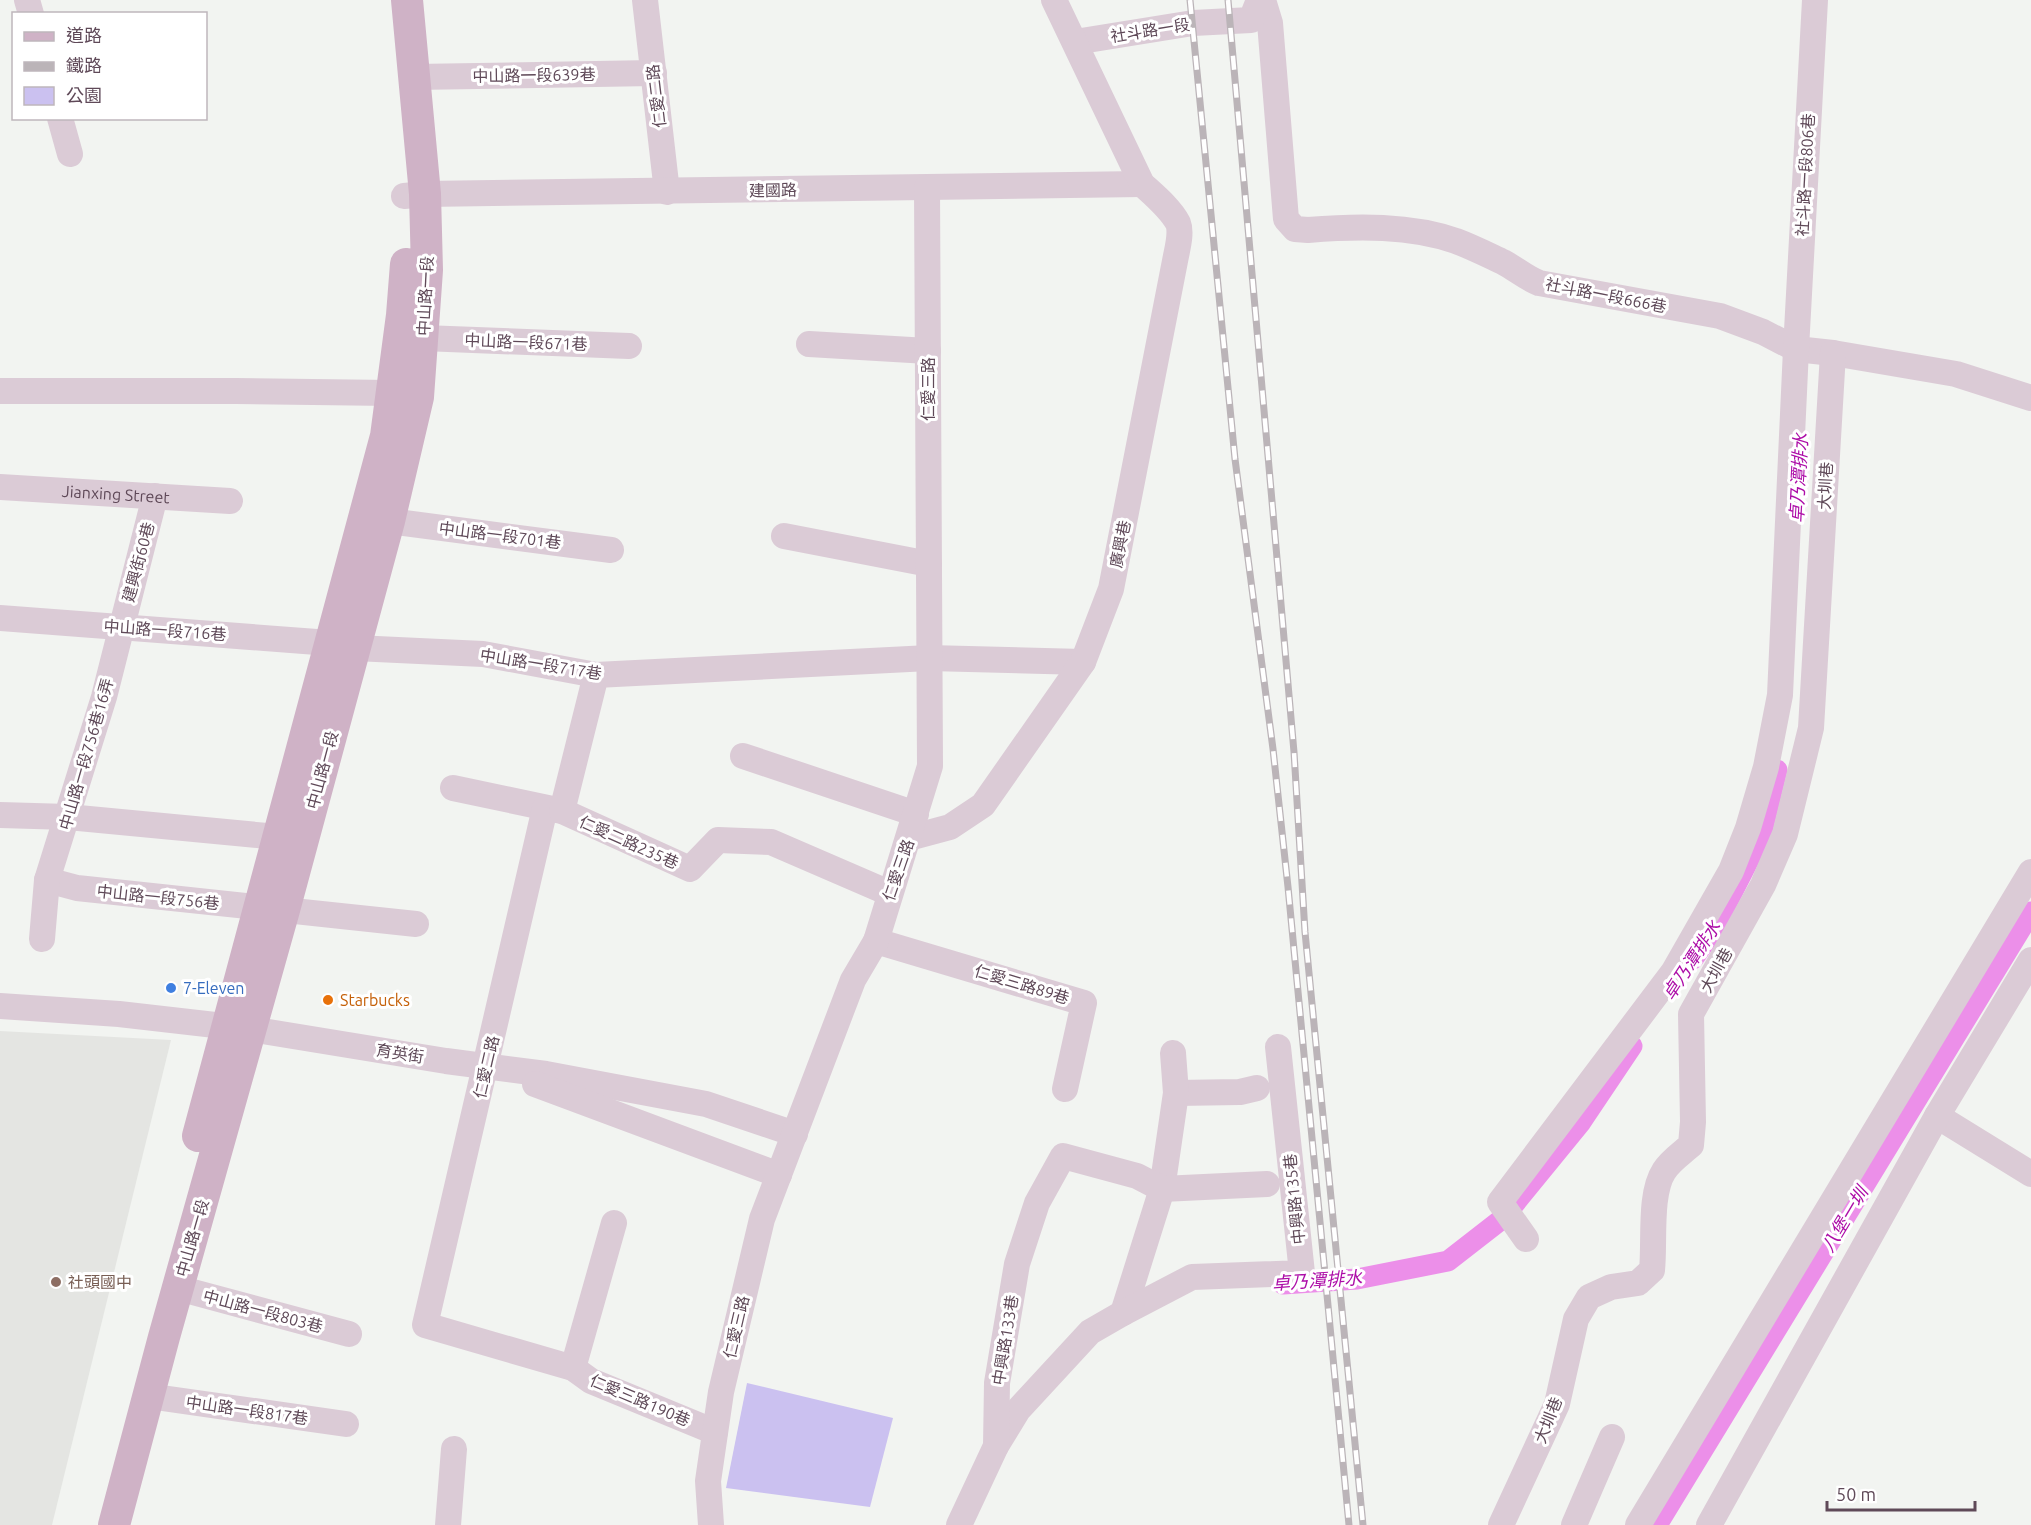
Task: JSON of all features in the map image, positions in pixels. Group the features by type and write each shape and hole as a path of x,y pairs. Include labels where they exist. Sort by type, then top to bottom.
{"main road":[{"name":"中山路一段","path":"92,1525 239,1028 342,645 386,436 405,395 423,338 428,270 387,0"},
{"name":"中山路一段","path":"271,909 278,837 342,645 389,521 405,395 402,315 406,261 415,195 414,77 407,0"},
{"name":"中山路一段","path":"114,1525 178,1288 239,1028"}],"street":[{"name":"仁愛二路","path":"645,0 667,192"},
{"path":"1054,0 1142,184"},
{"name":"社斗路一段","path":"1075,42 1192,23 1251,20 1261,0"},
{"name":"社斗路一段666巷","path":"1261,0 1270,23 1286,219 1295,229 1397,228 1440,237 1505,263 1539,283 1720,316 1812,351"},
{"name":"社斗路一段806巷","path":"1812,351 1815,0"},
{"name":"中山路一段639巷","path":"414,77 654,73"},
{"path":"61,120 70,154"},
{"name":"建國路","path":"415,195 1142,184"},
{"name":"廣興巷","path":"912,826 950,827 982,805 1083,662 1111,589 1179,240 1179,224 1161,201 1142,184"},
{"name":"仁愛三路","path":"711,1525 708,1481 721,1392 762,1219 853,980 876,940 930,766 927,188"},
{"name":"中山路一段671巷","path":"423,338 629,346"},
{"path":"809,344 928,351"},
{"path":"1526,1239 1500,1202 1674,971 1731,871 1748,828 1766,767 1780,695 1812,351 1956,374 2031,398"},
{"name":"大圳巷","path":"1501,1525 1557,1404 1576,1319 1589,1297 1611,1287 1638,1283 1652,1270 1653,1228 1658,1185 1664,1170 1691,1144 1693,1122 1691,1014 1763,885 1785,834 1811,728 1812,351"},
{"path":"0,391 236,391 405,395"},
{"name":"Jianxing Street","path":"0,487 230,501"},
{"name":"建興街60巷","path":"121,627 155,496"},
{"name":"中山路一段701巷","path":"389,521 611,550"},
{"path":"784,536 929,564"},
{"name":"中山路一段716巷","path":"0,618 342,645"},
{"name":"中山路一段756巷16弄","path":"42,939 47,880 104,697 121,627"},
{"name":"中山路一段717巷","path":"342,645 483,654 596,675 929,658 1083,662"},
{"name":"仁愛二路","path":"573,1368 425,1325 487,1066 554,810 596,675"},
{"path":"743,756 912,826"},
{"path":"453,788 554,810"},
{"name":"仁愛二路235巷","path":"554,810 690,869 717,840 771,842 889,893"},
{"path":"0,815 68,817 278,837"},
{"path":"1638,1525 2031,872"},
{"name":"中山路一段756巷","path":"47,880 77,888 416,924"},
{"name":"仁愛三路89巷","path":"876,940 1084,1003 1065,1089"},
{"path":"1709,1525 1937,1116 2031,960"},
{"name":"育英街","path":"0,1006 119,1014 239,1028 546,1074 706,1104 795,1134"},
{"name":"中興路135巷","path":"996,1446 1018,1410 1090,1332 1123,1313 1192,1277 1302,1273 1278,1047"},
{"path":"1123,1313 1162,1189 1176,1094 1173,1053"},
{"path":"487,1066 779,1175"},
{"path":"1176,1094 1240,1092 1257,1088"},
{"path":"1937,1116 2031,1174"},
{"name":"中興路133巷","path":"959,1525 996,1446 997,1383 1017,1263 1037,1203 1063,1156 1137,1176 1162,1189"},
{"path":"1162,1189 1267,1184"},
{"name":"仁愛三路190巷","path":"614,1223 573,1368 591,1381 715,1432"},
{"name":"中山路一段803巷","path":"178,1288 349,1334"},
{"name":"中山路一段817巷","path":"148,1396 346,1424"},
{"path":"1574,1525 1612,1437"},
{"path":"448,1525 454,1449"}],"shaded area":[{"name":"社頭國中","path":"0,1031 171,1040 52,1525 0,1525"}],"green space":[{"path":"747,1383 893,1418 870,1507 726,1488"}],"waterway":[{"name":"卓乃潭排水","path":"1693,959 1712,932 1761,836 1777,770"},
{"name":"八堡一圳","path":"1657,1525 2031,912"},
{"name":"卓乃潭排水","path":"1283,1284 1357,1279 1448,1261 1502,1219 1581,1122 1632,1046"}],"railway":[{"path":"1190,0 1235,459 1273,749 1288,887 1349,1525"},
{"path":"1228,0 1294,752 1305,932 1363,1525"}],"place":[{"name":"7-Eleven","path":"171,988"},
{"name":"Starbucks","path":"328,1000"},
{"name":"社頭國中","path":"56,1282"}]}
